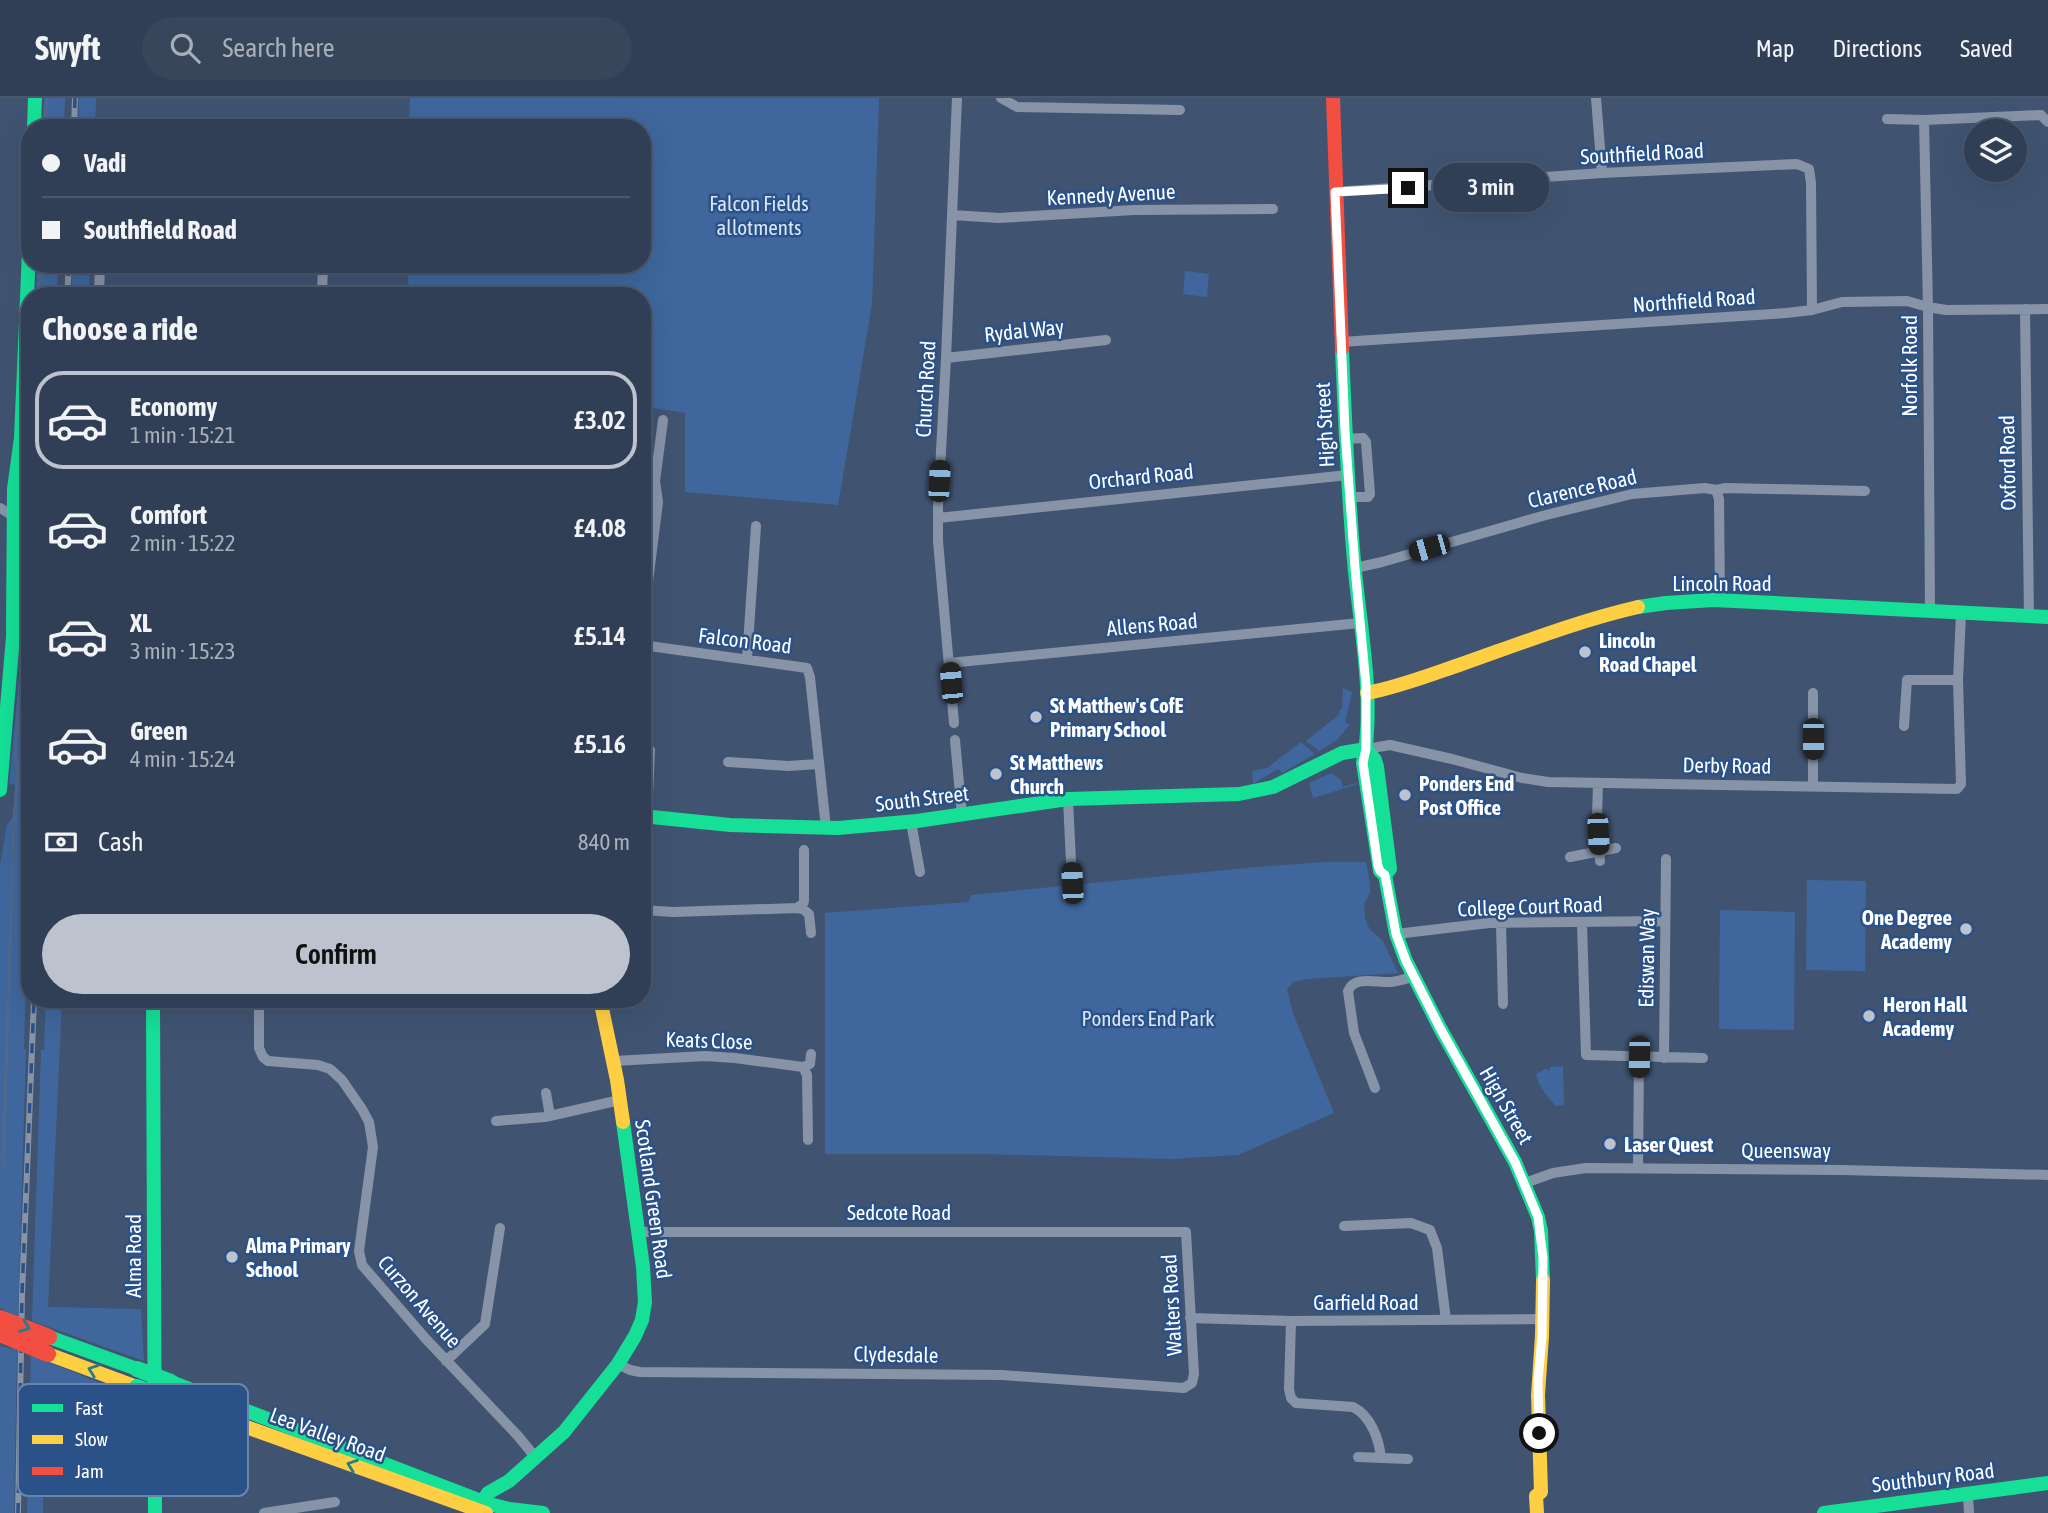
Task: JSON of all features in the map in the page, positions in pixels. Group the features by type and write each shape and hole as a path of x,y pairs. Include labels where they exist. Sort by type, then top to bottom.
{"main road":[{"path":"34,119 35,98"},
{"name":"High Street","path":"1334,98 1345,439 1367,693 1366,749 1363,763 1378,866 1385,875 1396,934 1414,976 1445,1037 1503,1138 1525,1183 1541,1228 1543,1319 1538,1395 1541,1492"},
{"path":"13,633 12,552 7,512 14,489 21,438"},
{"path":"0,790 21,550"},
{"name":"Lincoln Road","path":"1367,693 1421,678 1600,617 1683,600 2048,617"},
{"name":"South Street","path":"651,818 730,825 826,828 911,822 1068,799 1239,794 1258,791 1299,775 1342,753 1366,749"},
{"name":"Alma Road","path":"153,1008 154,1384"},
{"name":"Scotland Green Road","path":"493,1509 488,1493 509,1481 564,1432 618,1364 642,1320 645,1285 614,1061 602,1008"},
{"name":"Lea Valley Road","path":"0,1318 176,1384"},
{"name":"Lea Valley Road","path":"0,1334 129,1384"},
{"name":"Lea Valley Road","path":"248,1412 493,1509"},
{"name":"Lea Valley Road","path":"248,1426 493,1509 543,1513"},
{"path":"493,1509 505,1502 504,1490 509,1481"},
{"name":"Southbury Road","path":"1824,1513 1867,1510 2048,1483"},
{"name":"High Street","path":"1537,1513 1536,1496 1541,1492"},
{"name":"High Street","path":"1541,1492 1547,1496 1549,1513"}],"street":[{"name":"Church Road","path":"954,723 938,518 957,98"},
{"path":"1001,98 1017,107 1180,110"},
{"path":"1596,98 1602,173"},
{"path":"1887,119 2041,115 2048,122"},
{"name":"Norfolk Road","path":"1924,120 1930,612"},
{"name":"Southfield Road","path":"1335,192 1602,173 1797,164 1809,169 1811,183 1812,310"},
{"name":"Kennedy Avenue","path":"952,215 999,218 1134,210 1273,209"},
{"name":"Northfield Road","path":"1341,342 1812,310 1842,302 1907,301 1946,310 2048,309"},
{"name":"Oxford Road","path":"2025,309 2029,616"},
{"name":"Rydal Way","path":"946,358 1106,340"},
{"path":"651,558 658,502 655,481 663,420"},
{"path":"1345,439 1363,438 1366,442 1370,494 1368,497 1350,497"},
{"name":"Orchard Road","path":"938,518 1348,475"},
{"path":"651,480 655,481"},
{"name":"Clarence Road","path":"1355,568 1632,494 1705,488 1865,491"},
{"path":"1716,490 1719,499 1720,601"},
{"path":"747,659 756,526"},
{"name":"Derby Road","path":"1366,749 1385,745 1548,782 1953,789 1961,784 1958,680 1961,613"},
{"name":"Allens Road","path":"949,663 1360,623"},
{"name":"Falcon Road","path":"651,647 807,668 826,828"},
{"path":"1905,726 1907,680 1958,680"},
{"path":"1813,692 1813,785"},
{"path":"956,740 962,815"},
{"path":"735,760 789,766 818,764"},
{"path":"1598,783 1600,855"},
{"path":"1068,799 1072,883"},
{"path":"911,822 920,872"},
{"path":"1570,857 1600,855 1616,848"},
{"path":"797,908 804,901 804,850"},
{"name":"Ediswan Way","path":"1664,1058 1666,859"},
{"path":"651,911 797,908 809,914 811,933"},
{"name":"College Court Road","path":"1396,934 1489,923 1665,921"},
{"path":"1502,923 1503,1004"},
{"path":"1582,923 1585,1054 1591,1057 1703,1058"},
{"path":"1376,1087 1354,1033 1349,987 1357,982 1390,982 1414,976"},
{"name":"Curzon Avenue","path":"259,1008 259,1048 263,1058 331,1069 342,1080 369,1122 373,1146 359,1258 366,1270 536,1458"},
{"path":"808,1140 807,1075 803,1067 810,1065 811,1054"},
{"name":"Keats Close","path":"614,1061 705,1056 803,1067"},
{"path":"1638,1168 1639,1057"},
{"path":"546,1093 550,1116"},
{"path":"496,1121 550,1116 620,1100"},
{"name":"Queensway","path":"1525,1183 1543,1175 1586,1168 2048,1175"},
{"path":"1344,1226 1410,1223 1430,1230 1437,1248 1446,1320"},
{"path":"446,1361 485,1324 500,1228"},
{"name":"Sedcote Road","path":"638,1232 1160,1232"},
{"name":"Walters Road","path":"1160,1232 1186,1232 1194,1374 1192,1383 1184,1388 1174,1387"},
{"name":"Garfield Road","path":"1190,1318 1292,1321 1543,1319"},
{"path":"1292,1321 1289,1389 1291,1398 1296,1403 1353,1407 1361,1411 1376,1437 1381,1458"},
{"name":"Clydesdale","path":"618,1364 640,1372 1002,1375 1174,1387"},
{"path":"1358,1457 1408,1459"},
{"path":"1968,1494 1969,1513"},
{"path":"264,1513 335,1502"}],"green space":[{"path":"44,98 65,98 64,119 43,119"},
{"path":"79,98 96,98 95,119 78,119"},
{"name":"Falcon Fields allotments","path":"410,98 879,98 872,304 838,505 685,492 685,413 651,407 651,287 409,287 407,273 651,273 651,119 409,119"},
{"path":"1185,271 1209,274 1207,297 1183,294"},
{"path":"37,273 58,273 57,287 36,287"},
{"path":"72,273 90,273 89,287 72,287"},
{"path":"21,636 21,1008 25,1008 26,1049 18,1317 0,1308 0,866 7,825 12,818 16,785 9,784"},
{"path":"1343,688 1352,692 1345,723 1350,724 1337,740 1319,751 1306,741 1340,714"},
{"path":"1301,742 1315,754 1282,773 1278,769 1253,784 1252,771 1267,768"},
{"path":"1331,773 1341,780 1343,787 1358,784 1313,798 1309,783"},
{"name":"Ponders End Park","path":"1324,862 1366,862 1370,892 1364,905 1365,918 1370,930 1383,941 1398,973 1307,979 1293,982 1287,990 1294,1016 1334,1113 1238,1155 1172,1159 984,1154 825,1154 825,913 969,902 971,895"},
{"path":"1807,880 1866,881 1865,971 1806,970"},
{"path":"1720,910 1795,912 1794,1030 1719,1029"},
{"path":"46,1008 62,1008 48,1307 141,1309 144,1361 32,1321 41,1050 44,1050"},
{"path":"1563,1066 1564,1105 1556,1106 1539,1083 1536,1074 1547,1068 1550,1070 1550,1067"},
{"path":"0,1346 17,1350 14,1513 0,1513"},
{"path":"31,1355 103,1384 30,1384"},
{"path":"27,1496 43,1496 43,1513 27,1513"}],"waterway":[{"path":"46,119 47,98"},
{"path":"39,273 39,287"},
{"path":"3,1164 18,768 15,758 21,683"}],"railway":[{"path":"74,119 75,98"},
{"path":"68,273 68,287"},
{"path":"20,1384 34,1008"},
{"path":"18,1496 18,1513"}],"traffic: fast":[{"path":"34,119 35,98"},
{"path":"27,287 28,273"},
{"path":"1342,349 1350,516 1366,668 1368,717 1363,763 1380,871 1385,875 1396,934 1406,961 1515,1162 1538,1217 1543,1280"},
{"path":"13,633 14,489 21,438"},
{"path":"1638,607 1714,600 2048,617"},
{"path":"0,790 14,625"},
{"path":"651,817 730,825 838,828 917,821 1068,799 1239,794 1273,787 1342,753 1366,749"},
{"path":"1366,749 1377,767 1390,869 1386,874"},
{"path":"153,1008 154,1384"},
{"path":"483,1501 488,1493 509,1481 564,1432 618,1364 642,1320 645,1302 643,1267 623,1122"},
{"path":"49,1337 137,1369"},
{"path":"137,1369 171,1382"},
{"path":"171,1382 176,1384"},
{"path":"248,1412 489,1504 543,1513"},
{"path":"1824,1513 2048,1483"},
{"path":"155,1496 155,1513"}],"traffic: slow":[{"path":"1367,693 1391,688 1570,626 1638,607"},
{"path":"602,1008 623,1122"},
{"path":"1537,1513 1536,1496 1541,1492 1538,1395 1543,1280"},
{"path":"48,1354 129,1384"},
{"path":"248,1428 486,1513"}],"traffic: jam":[{"path":"1333,98 1342,349"},
{"path":"0,1318 49,1337"},
{"path":"0,1334 48,1354"}],"place":[{"name":"Lincoln Road Chapel","path":"1585,652"},
{"name":"St Matthew's CofE Primary School","path":"1036,717"},
{"name":"St Matthews Church","path":"996,774"},
{"name":"Ponders End Post Office","path":"1405,795"},
{"name":"One Degree Academy","path":"1966,929"},
{"name":"Heron Hall Academy","path":"1869,1016"},
{"name":"Laser Quest","path":"1610,1144"},
{"name":"Alma Primary School","path":"232,1257"}],"route":[{"path":"1408,188 1335,192 1345,431 1367,693 1366,749 1363,763 1378,866 1385,875 1396,934 1406,961 1515,1162 1538,1217 1543,1258 1542,1336 1538,1381 1539,1433"}]}
